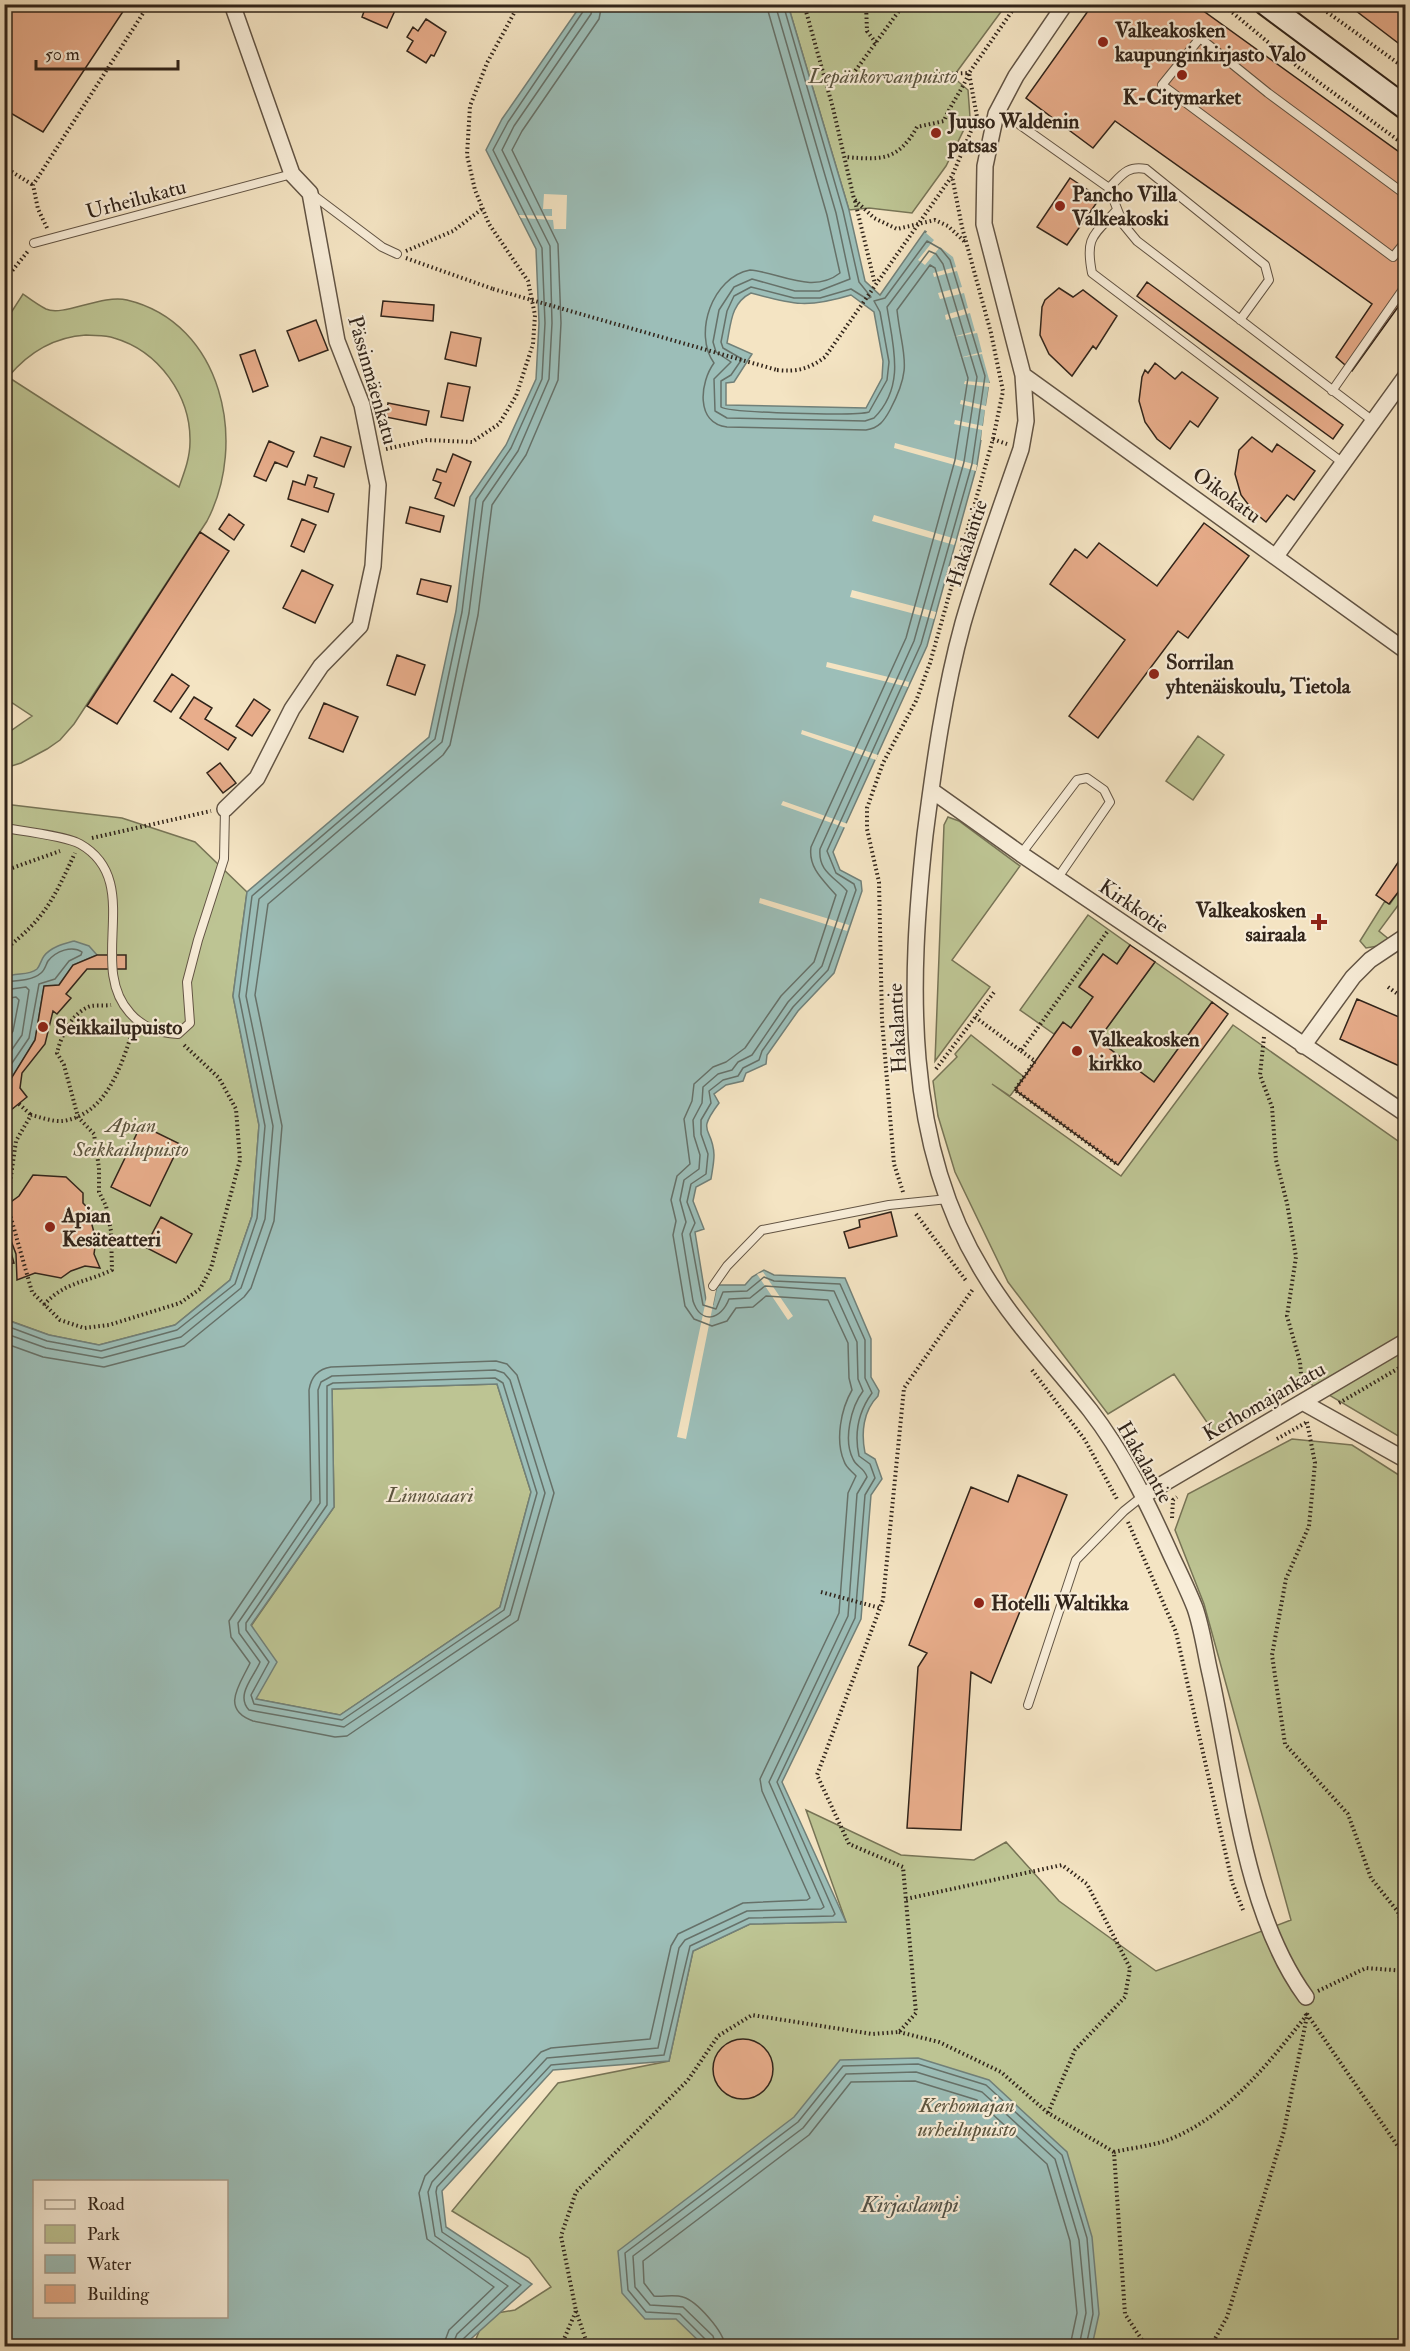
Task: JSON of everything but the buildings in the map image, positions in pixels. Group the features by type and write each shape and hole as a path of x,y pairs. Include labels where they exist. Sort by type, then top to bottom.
{"main road":[{"path":"1266,4 1406,108"}],"street":[{"path":"232,4 292,174 310,193"},
{"name":"Hakalantie","path":"1065,4 1016,76 996,114 987,144 984,224 1023,375 1026,420 1021,449 963,625 931,790 917,912 914,1013 926,1120 948,1199 984,1274 1093,1414 1144,1496 1196,1610 1246,1851 1269,1930 1303,2002"},
{"name":"Pässinmäenkatu","path":"225,809 257,778 292,709 321,666 360,626 373,567 378,485 362,405 337,341 310,193"},
{"name":"Oikokatu","path":"1023,375 1406,651"},
{"path":"1276,556 1406,376"},
{"name":"Kirkkotie","path":"931,790 1057,879 1406,1114"},
{"path":"1303,1046 1353,977 1370,960 1406,936"},
{"name":"Kerhomajankatu","path":"1144,1496 1406,1341"},
{"path":"1304,1403 1406,1460"}],"lane":[{"path":"1406,195 1268,93 1200,38 1162,85 1393,257 1406,241"},
{"path":"996,114 1016,122 1110,188 1116,211 1137,241 1373,421"},
{"path":"1110,188 1134,166 1146,169 1265,265 1269,280 1240,320"},
{"name":"Urheilukatu","path":"34,243 292,174"},
{"path":"310,193 382,247 397,254"},
{"path":"1116,211 1090,239 1089,255 1092,273 1343,462"},
{"path":"1332,391 1406,285"},
{"path":"1021,854 1077,780 1087,778 1104,790 1110,802 1057,879"},
{"path":"4,828 79,843 103,863 111,881 112,977 120,1001 136,1021 163,1033 178,1034 190,1023 188,982 198,940 224,859 225,809"},
{"path":"713,1286 728,1266 762,1230 906,1203 948,1199"},
{"path":"1028,1705 1077,1560 1124,1511 1144,1496"}],"path":[{"path":"50,232 38,209 33,184 149,4"},
{"path":"372,453 427,440 472,442 499,424 516,396 533,344 535,315 528,281 489,224 482,209 467,156 470,106 487,63 519,4"},
{"path":"804,4 846,157 875,285"},
{"path":"866,4 867,31 876,43"},
{"path":"850,78 904,4"},
{"path":"846,157 876,159 890,156 908,145 917,128 944,121 952,101 961,93 969,73 1017,4"},
{"path":"1222,4 1298,66 1406,146"},
{"path":"1316,4 1406,69"},
{"path":"397,254 493,289 777,370 793,372 811,367 825,357 952,176 976,117 969,73"},
{"path":"827,85 850,78 969,73"},
{"path":"4,167 33,184"},
{"path":"952,176 966,243 991,333 1003,391 993,439 930,663 916,701 880,770 867,808 867,829 879,882 882,1020 894,1164 906,1203 980,1298"},
{"path":"854,199 884,224 897,229 935,220 948,225 966,243"},
{"path":"397,254 453,231 482,209"},
{"path":"4,281 34,243"},
{"path":"4,871 79,843 172,818 225,809"},
{"path":"4,950 31,930 54,898 79,843"},
{"path":"1021,1051 1116,919"},
{"path":"1388,987 1406,1000"},
{"path":"933,1072 995,991"},
{"path":"45,1305 64,1286 90,1280 112,1270 111,1231 106,1206 99,1192 99,1168 94,1134 78,1117 64,1065 57,1053 61,1036 74,1018 90,1006 108,1006 120,1001"},
{"path":"975,1017 1035,1061 1015,1090 1118,1165"},
{"path":"19,1104 31,1115 61,1121 78,1117 96,1106 120,1070 136,1021"},
{"path":"1266,1021 1260,1075 1272,1107 1276,1160 1287,1203 1296,1257 1287,1316 1300,1362 1304,1403 1315,1463 1309,1526 1286,1580 1272,1655 1285,1744 1348,1814 1371,1878 1398,1912 1406,1936"},
{"path":"31,1115 16,1141 7,1204 32,1292 60,1320 84,1328 109,1325 180,1303 200,1289 211,1268 240,1160 236,1109 219,1078 185,1047 178,1034"},
{"path":"899,2032 916,2013 903,1867 849,1844 817,1775 883,1600 904,1388 973,1289"},
{"path":"1027,1363 1085,1440 1124,1511 1176,1632 1232,1882 1245,1914"},
{"path":"1268,1444 1406,1364"},
{"path":"1136,1540 1172,1521 1173,1500 1179,1495"},
{"path":"821,1592 880,1608"},
{"path":"906,1899 1062,1864 1087,1884 1130,1968 1125,1997 1075,2050 1048,2113"},
{"path":"1303,2002 1366,1968 1406,1971"},
{"path":"1303,2002 1307,2016 1406,2158"},
{"path":"1211,2346 1227,2317 1284,2131 1307,2016 1303,2002"},
{"path":"588,2346 576,2311 561,2236 576,2192 688,2080 718,2036 752,2015 872,2034 899,2032 939,2042 1001,2072 1048,2113 1114,2152 1167,2140 1216,2115 1265,2067 1307,2016"},
{"path":"1114,2152 1125,2314 1146,2346"},
{"path":"561,2346 576,2311"}],"green space":[{"name":"Lepänkorvanpuisto","path":"788,5 1006,5 953,77 968,90 970,117 946,166 912,213 869,208 849,210"},
{"path":"23,294 53,311 117,299 127,300 160,313 186,333 205,359 218,390 225,423 225,457 219,490 207,521 74,724 60,740 47,749 21,763 5,768 5,735 32,716 5,698 5,322","holes":["86,335 114,338 145,353 158,364 178,392 185,408 190,442 188,460 179,487 8,377 42,348 63,339"]},
{"path":"1198,736 1224,755 1193,800 1166,781"},
{"name":"Apian Seikkailupuisto","path":"4,804 122,818 195,842 247,892 233,996 259,1125 252,1216 230,1280 175,1325 99,1345 49,1335 5,1319"},
{"path":"948,817 959,821 1020,866 952,960 990,987 935,1061 944,825"},
{"path":"1405,882 1405,896 1379,931 1390,940 1378,946 1366,948 1360,941 1385,901 1390,904"},
{"path":"1088,915 1130,945 1117,964 1103,954 1079,986 1093,997 1071,1028 1063,1023 1054,1034 1020,1010"},
{"path":"1155,962 1212,1002 1154,1082 1098,1040"},
{"path":"1233,1025 1405,1146 1405,1440 1309,1383 1217,1437 1174,1374 1108,1414 1008,1282 955,1172 938,1116 933,1081 957,1057 955,1054 971,1035 1024,1077 1010,1096 992,1084 1121,1176"},
{"name":"Linnosaari","path":"497,1384 531,1492 500,1607 340,1715 256,1699 251,1626 334,1507 332,1389"},
{"name":"Kerhomajan urheilupuisto","path":"1292,1439 1352,1445 1405,1479 1405,2346 473,2346 486,2315 515,2310 551,2287 529,2258 452,2211 558,2083 669,2061 693,1951 750,1924 846,1922 806,1810 901,1855 974,1860 1006,1842 1059,1901 1156,1971 1291,1920 1204,1604 1175,1530 1188,1494"}],"water":[{"path":"581,5 788,5 849,210 865,281 880,295 925,231 945,244 955,257 991,376 977,465 927,646 833,852 840,870 861,881 862,891 834,973 798,1011 767,1055 766,1064 746,1073 743,1081 726,1085 714,1094 719,1103 707,1126 714,1155 711,1179 696,1187 693,1201 704,1229 695,1232 706,1300 713,1304 717,1285 745,1285 752,1277 764,1270 774,1275 845,1278 871,1339 871,1377 879,1391 866,1415 863,1430 864,1445 865,1453 875,1459 882,1479 871,1495 861,1619 782,1782 846,1922 750,1924 693,1951 669,2061 553,2070 442,2191 446,2227 532,2284 463,2346 5,2346 4,1319 49,1335 99,1345 175,1325 230,1280 252,1216 259,1125 233,996 247,892 429,737 456,611 470,497 506,445 536,379 539,323 536,249 486,150 502,119","holes":["751,293 779,300 812,303 851,295 874,312 883,361 882,378 866,408 726,405 726,383 734,382 752,354 727,343 731,321 739,302","497,1384 531,1492 500,1607 340,1715 256,1699 277,1662 251,1625 334,1507 332,1389"]},
{"path":"74,941 89,946 97,955 73,965 59,985 44,987 35,1040 5,1090 5,978 33,971 38,968 50,950"},
{"name":"Kirjaslampi","path":"918,2058 989,2080 1067,2152 1092,2237 1099,2314 1092,2346 704,2346 676,2319 645,2319 622,2293 618,2251 794,2117 840,2060"}],"pier":[{"path":"544,194 567,195 566,229 554,229 553,220 521,218 519,215 552,216 552,209 543,209"},
{"path":"928,230 947,242 958,256 994,378 984,440 981,440 982,430 954,424 955,420 983,426 985,410 960,404 961,400 986,406 989,387 964,384 965,381 990,383 982,354 959,358 982,352 977,333 953,337 975,331 970,313 946,320 945,315 968,308 964,293 940,299 938,293 962,287 957,271 934,277 933,273 956,267 953,257 940,247 925,265 918,260 934,240 926,233"},
{"path":"895,443 977,465 976,471 894,448"},
{"path":"874,515 956,539 954,545 872,521"},
{"path":"852,590 936,612 934,619 850,597"},
{"path":"827,662 909,682 908,687 826,667"},
{"path":"802,730 878,755 876,760 801,734"},
{"path":"783,801 848,824 846,828 781,805"},
{"path":"760,898 849,925 847,931 759,903"},
{"path":"763,1272 793,1316 788,1320 757,1274"},
{"path":"717,1285 686,1439 677,1437 706,1300 708,1293 711,1300 714,1286"}],"place":[{"name":"Valkeakosken kaupunginkirjasto Valo","path":"1103,42"},
{"name":"K-Citymarket","path":"1182,75"},
{"name":"Juuso Waldenin patsas","path":"936,133"},
{"name":"Pancho Villa Valkeakoski","path":"1060,206"},
{"name":"Sorrilan yhtenäiskoulu, Tietola","path":"1154,674"},
{"name":"Valkeakosken sairaala","path":"1319,922"},
{"name":"Seikkailupuisto","path":"43,1027"},
{"name":"Valkeakosken kirkko","path":"1077,1051"},
{"name":"Apian Kesäteatteri","path":"50,1227"},
{"name":"Hotelli Waltikka","path":"979,1603"}]}
